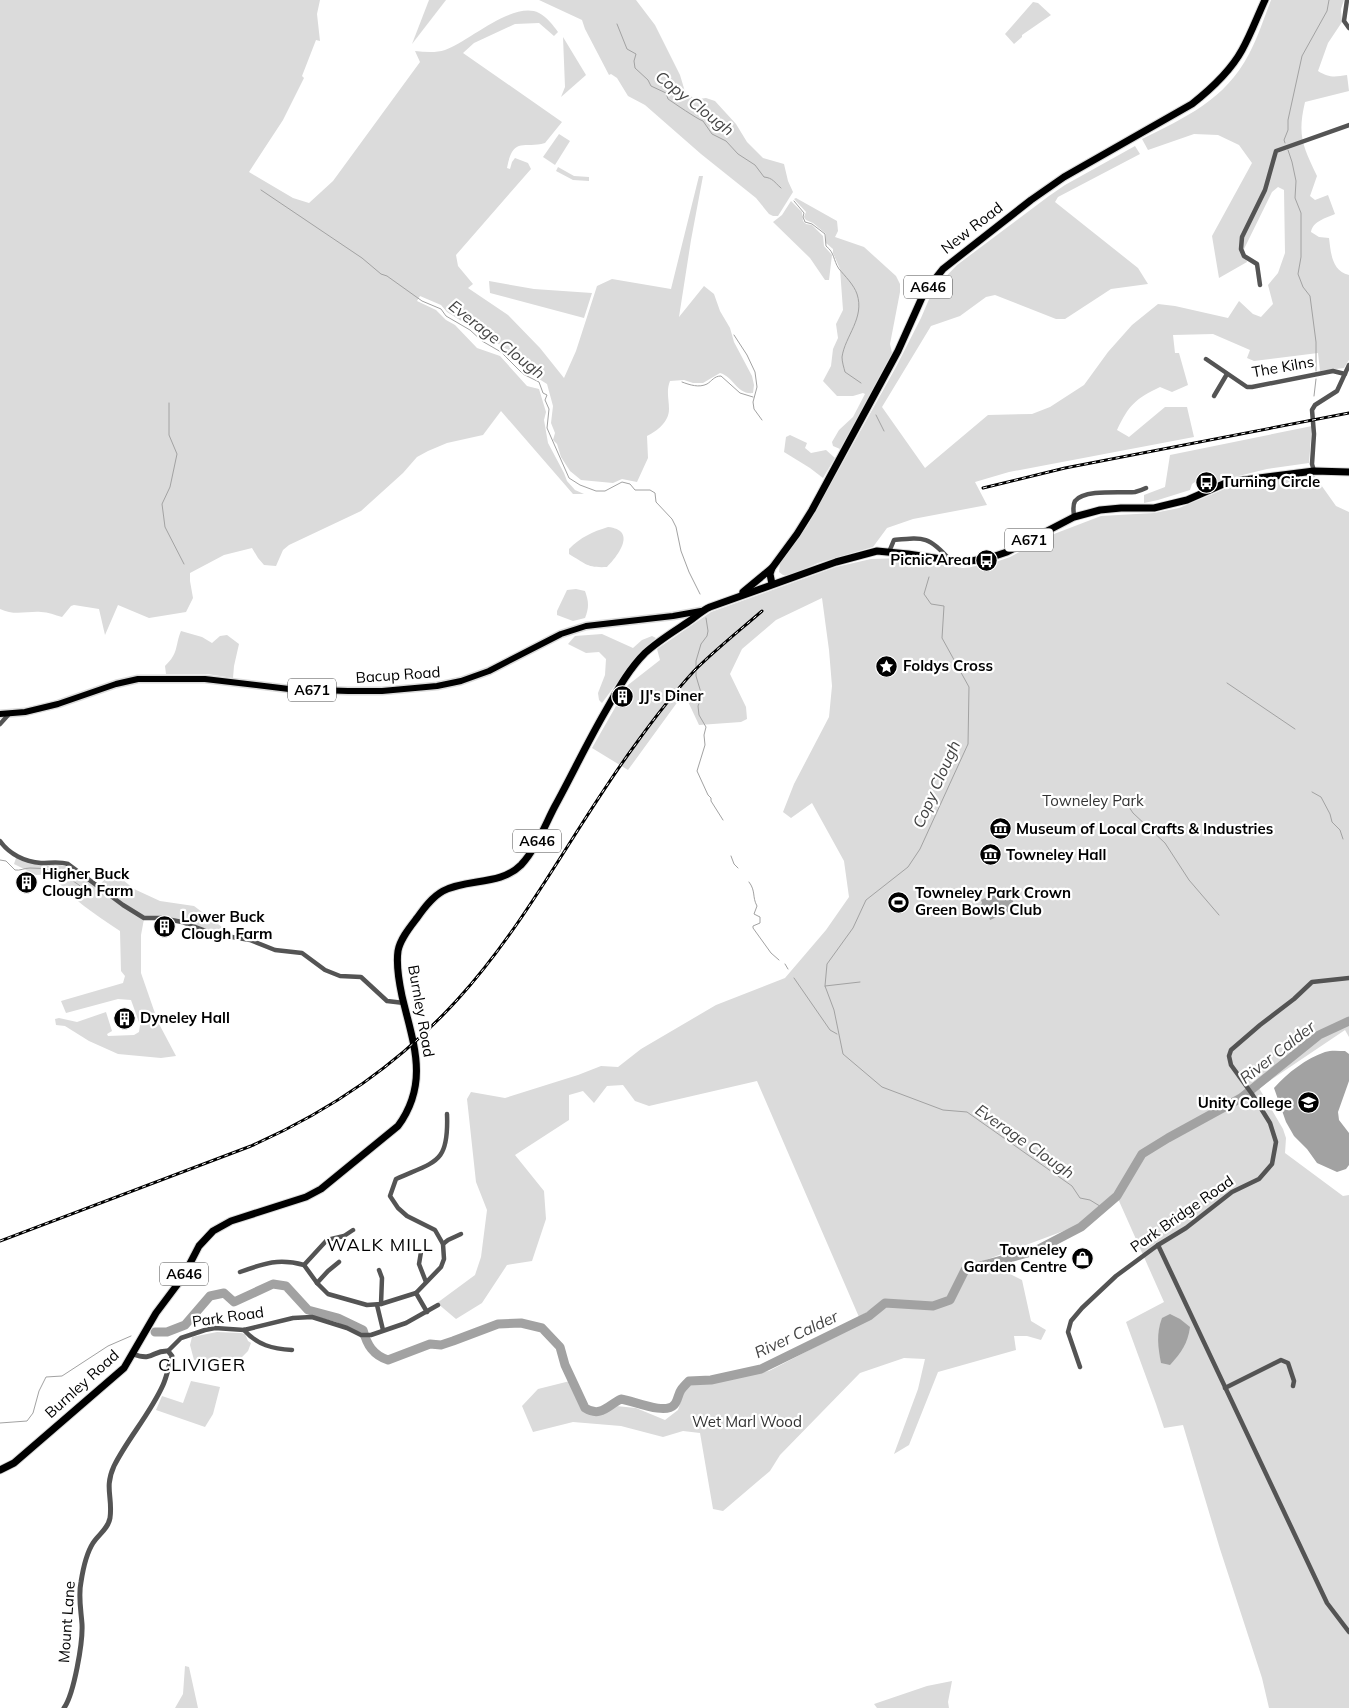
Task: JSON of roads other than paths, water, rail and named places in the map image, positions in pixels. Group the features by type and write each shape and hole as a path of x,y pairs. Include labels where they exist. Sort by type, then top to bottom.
{"highway":[{"name":"New Road","path":"736,597 772,568 797,534 812,510 898,351 924,292 942,269 1031,200 1064,177 1192,104 1210,90 1226,73 1242,50 1264,0"},
{"name":"A671","path":"772,584 836,562 877,551 961,562 986,559 1007,552 1074,517 1100,510 1154,508 1187,500 1228,482 1314,471 1349,472"},
{"path":"772,568 770,574 772,584"},
{"name":"Burnley Road","path":"0,1470 14,1463 124,1368 156,1314 183,1277 199,1246 213,1231 231,1221 306,1197 321,1189 398,1126 406,1115 413,1099 418,1067 398,973 398,950 409,928 441,892 457,886 495,879 512,872 520,866 534,846 592,734 626,676 637,662 655,645 694,619 701,611 772,584"}],"main road":[{"name":"Bacup Road","path":"0,714 25,712 58,704 116,684 138,679 205,679 289,689 348,691 382,691 437,686 461,681 489,671 561,634 586,626 701,611"}],"street":[{"path":"1347,0 1344,21 1349,28"},
{"path":"1260,285 1257,264 1244,256 1241,243 1242,236 1265,190 1276,150 1349,125"},
{"name":"The Kilns","path":"1206,359 1247,387 1333,371 1345,374"},
{"path":"1314,471 1312,464 1314,434 1312,410 1315,405 1337,391 1349,365"},
{"path":"1214,396 1227,374"},
{"path":"1342,382 1349,384"},
{"path":"1074,517 1073,507 1079,498 1105,492 1137,492 1146,488"},
{"path":"889,552 894,540 920,537 937,547 950,561"},
{"path":"0,724 9,714"},
{"path":"0,841 9,851 32,861 68,864 123,905 144,918 161,918 182,922 214,934 250,940 275,950 302,953 325,970 340,976 361,977 387,1001 404,1003"},
{"name":"Park Bridge Road","path":"1080,1367 1068,1332 1071,1321 1107,1284 1158,1245 1186,1228 1232,1192 1258,1179 1272,1164 1276,1142 1270,1123 1231,1064 1229,1056 1232,1050 1312,982 1349,978"},
{"path":"240,1272 268,1262 290,1261 304,1265 328,1294 367,1305 379,1304 416,1293 441,1268 444,1259 443,1244 436,1230 407,1216 398,1208 390,1196 396,1179 431,1165 442,1153 448,1135 447,1114"},
{"path":"304,1265 327,1240 344,1236 353,1230"},
{"path":"443,1244 461,1234"},
{"path":"1158,1245 1327,1603 1349,1632"},
{"path":"421,1252 419,1264 426,1282"},
{"path":"317,1283 339,1262"},
{"path":"380,1270 382,1278 379,1304 383,1330 406,1323 438,1305"},
{"path":"416,1293 427,1312"},
{"name":"Park Road","path":"133,1354 145,1358 164,1350 168,1351 182,1338 215,1328 244,1330 293,1318 312,1317 347,1328 361,1335 370,1335 383,1330"},
{"path":"244,1330 251,1338 266,1346 278,1350 292,1350"},
{"name":"Mount Lane","path":"64,1708 74,1689 82,1626 79,1594 80,1583 88,1554 94,1542 107,1526 110,1518 108,1486 110,1477 164,1383 172,1356 168,1351"},
{"path":"1224,1388 1282,1360 1288,1363 1294,1381 1293,1386"}],"waterway":[{"path":"1285,143 1284,140 1288,130 1288,120 1302,56 1327,11 1329,0"},
{"name":"Copy Clough","path":"617,24 627,49 636,54 635,68 648,80 651,86 666,93 668,99 703,121 712,134 726,141 738,154 755,165 764,177 771,179 781,188"},
{"path":"1288,150 1296,181 1295,198 1301,213 1301,257 1298,274 1303,287 1310,296 1316,342 1316,371"},
{"name":"Everage Clough","path":"261,190 362,258 381,274 387,276 422,301 441,309 446,316 501,352 523,374 539,382 543,393 547,395 545,400 549,409 547,428 569,478 580,485 596,491 605,491 622,482 630,484 635,490 650,490 655,493 656,502 672,519 676,527 681,551 700,594"},
{"name":"Copy Clough","path":"794,201 804,213 805,222 812,224 825,234 826,246 831,251 837,266 856,291 859,303 857,319 842,357 845,372 861,383"},
{"path":"734,335 755,372 757,387 753,402 754,409 762,420"},
{"path":"682,382 701,386 721,376 740,393 753,397"},
{"path":"1314,396 1316,379"},
{"path":"169,403 169,435 177,454 170,487 162,504 165,527 184,564"},
{"name":"Copy Clough","path":"876,415 884,431"},
{"name":"Copy Clough","path":"825,986 827,964 853,928 866,900 908,867 920,849 968,744 969,687 942,638 944,606 931,604 924,594 929,577"},
{"path":"706,618 707,636 701,644 696,661 696,676 702,696 698,706 699,715 706,727 704,735 705,745 697,771 711,801 723,820"},
{"path":"1227,683 1295,729"},
{"path":"1312,792 1321,797 1332,822 1340,830 1343,839"},
{"path":"1127,804 1133,813 1165,843 1189,880 1219,915"},
{"name":"Everage Clough","path":"731,856 738,868"},
{"path":"0,860 6,861 15,870 39,868 54,871 67,877 87,891"},
{"path":"749,882 757,906 754,914 760,917 760,923 753,926 753,928 771,953 779,960"},
{"path":"785,964 788,969"},
{"path":"794,978 830,1030 837,1034"},
{"name":"Everage Clough","path":"860,982 825,986 834,1010 843,1054 882,1087 943,1110 967,1112 1072,1186 1080,1198 1090,1200 1103,1208"},
{"name":"River Calder","path":"155,1332 167,1332 185,1325 210,1296 224,1293 234,1302 273,1284 286,1286 308,1310 338,1318 363,1330 371,1349 388,1360 430,1344 441,1345 498,1324 521,1323 542,1328 560,1347 565,1365 585,1408 596,1412 604,1410 621,1399 657,1408 670,1408 674,1405 680,1392 689,1381 711,1380 761,1369 869,1316 885,1303 933,1306 950,1300 965,1270 1035,1251 1081,1227 1117,1196 1142,1154 1241,1098 1319,1035 1349,1021"},
{"name":"River Calder","path":"0,1423 27,1421 33,1413 39,1391 46,1377 62,1376 108,1346 131,1336"}],"railway":[{"path":"983,488 1065,468 1349,413"},
{"path":"0,1241 251,1146 281,1132 337,1101 388,1065 435,1023 458,999 507,939 613,777 671,698 702,663 762,611"}],"place":[{"name":"Turning Circle","path":"1206,482"},
{"name":"Picnic Area","path":"987,560"},
{"name":"Foldys Cross","path":"887,666"},
{"name":"JJ's Diner","path":"623,696"},
{"name":"Museum of Local Crafts & Industries","path":"1000,829"},
{"name":"Towneley Hall","path":"990,855"},
{"name":"Higher Buck Clough Farm","path":"26,883"},
{"name":"Towneley Park Crown Green Bowls Club","path":"899,902"},
{"name":"Lower Buck Clough Farm","path":"165,926"},
{"name":"Dyneley Hall","path":"124,1018"},
{"name":"Unity College","path":"1308,1103"},
{"name":"Towneley Garden Centre","path":"1083,1259"}],"district":[{"name":"WALK MILL","path":"380,1245"},
{"name":"CLIVIGER","path":"202,1365"}],"park label":[{"name":"Towneley Park","path":"1093,801"},
{"name":"Wet Marl Wood","path":"747,1422"}]}
